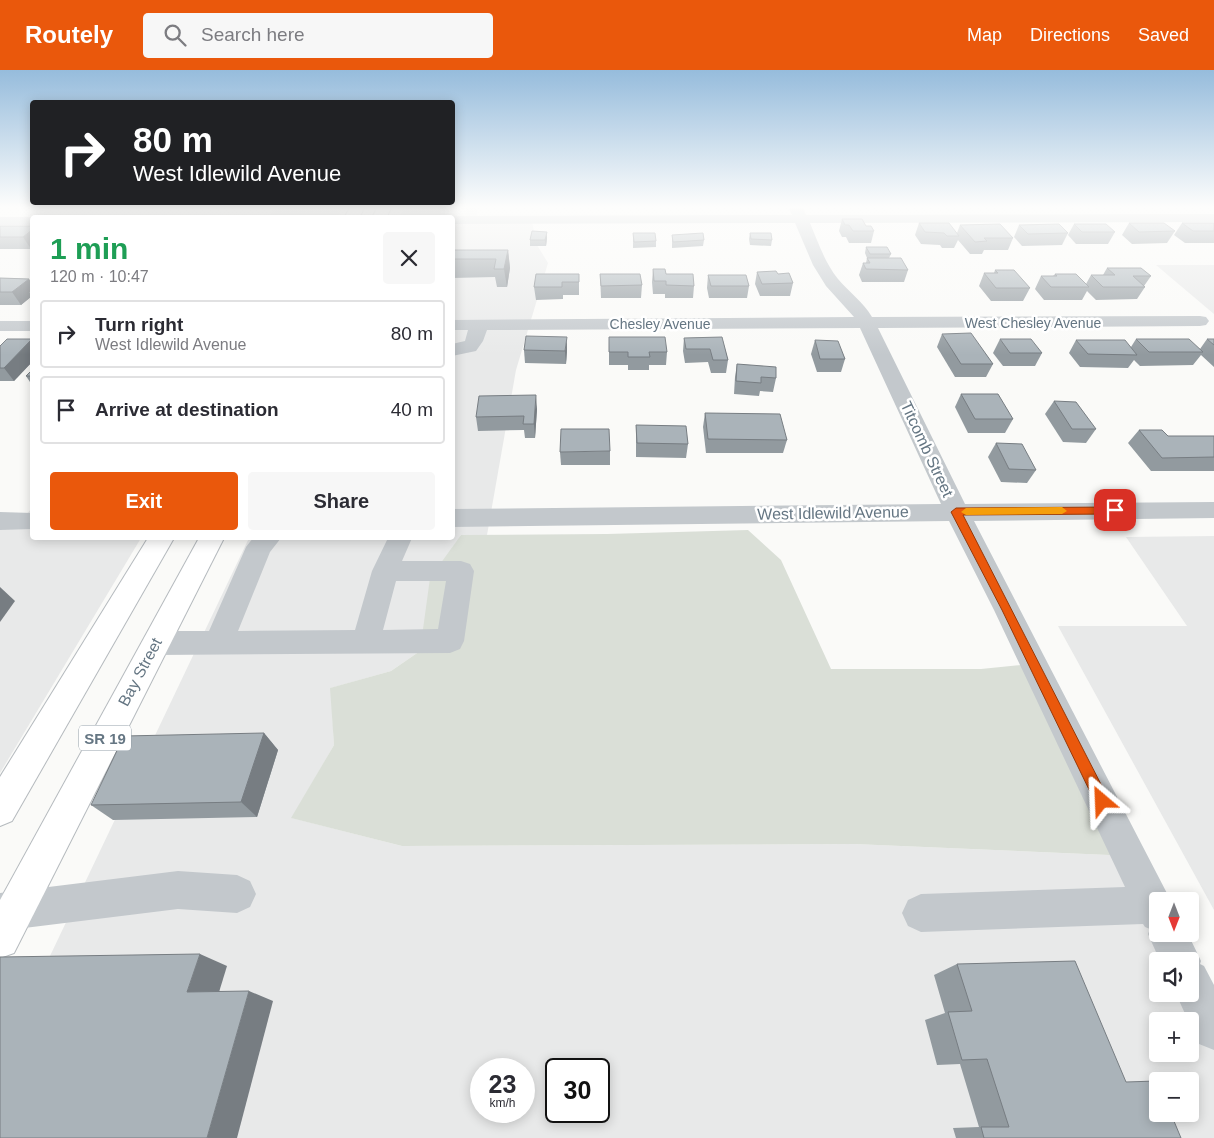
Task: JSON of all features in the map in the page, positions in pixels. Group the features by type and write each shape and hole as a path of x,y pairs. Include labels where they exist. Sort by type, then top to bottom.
{"main road":[{"path":"0,810 160,540"},
{"name":"Bay Street","path":"5,920 210,540"}],"street":[{"name":"Titcomb Street","path":"817,256 832,282 860,312 867,323 956,512 1012,619 1149,898"},
{"name":"West Chesley Avenue","path":"867,323 1200,321"},
{"name":"Chesley Avenue","path":"455,325 867,323"},
{"path":"455,350 468,349 473,345 479,325"},
{"path":"0,326 30,326"},
{"name":"West Idlewild Avenue","path":"455,518 1214,510"},
{"path":"0,521 30,521"},
{"path":"219,642 259,547 266,540"},
{"path":"366,640 385,571 399,540"},
{"path":"156,642 450,641 461,571 385,571"},
{"path":"5,920 178,890 237,894"},
{"path":"921,913 1149,918"},
{"path":"1199,998 1214,1029"}],"shaded area":[{"path":"455,256 544,256 548,263 516,370 487,535 461,535 420,651 391,671 331,688 334,745 292,818 402,846 854,844 1132,856 1149,907 1149,942 1173,942 1178,952 1149,952 1149,1002 1195,1002 1214,1030 1214,1138 0,1138 0,1061 248,540 455,540"},
{"path":"1156,265 1214,265 1214,314"},
{"path":"30,510 30,540 140,540 0,773 0,515 26,515"},
{"path":"748,530 781,560 831,669 981,669 1042,663 1132,856 854,844 402,846 291,818 334,745 330,688 391,671 420,651 430,578 461,535 607,534"},
{"path":"1214,536 1214,910 1058,626 1187,626 1126,537"}],"building":[{"path":"455,256 507,256 504,269 494,269 496,259 455,259"},
{"path":"867,258 901,258 908,270 866,269 863,263 870,263"},
{"path":"1107,268 1141,268 1151,276 1133,276 1145,287 1103,287 1091,275 1115,275"},
{"path":"653,269 665,269 666,274 693,274 694,286 666,285 666,281 654,281"},
{"path":"995,270 1014,270 1030,288 996,288 984,273 998,273"},
{"path":"776,271 778,274 789,273 793,283 762,284 757,272"},
{"path":"536,274 579,274 579,282 562,282 562,287 534,287"},
{"path":"600,274 640,274 642,285 601,286"},
{"path":"1055,274 1076,274 1089,287 1051,287 1041,276 1057,276"},
{"path":"708,275 746,275 749,286 711,286"},
{"path":"0,278 29,279 12,292 0,292"},
{"path":"971,333 993,364 961,364 942,334"},
{"path":"526,336 567,337 565,351 524,350"},
{"path":"609,337 665,337 667,352 649,352 650,357 628,357 628,352 609,352"},
{"path":"722,337 728,360 713,360 710,349 686,349 684,338"},
{"path":"7,339 30,339 4,368 0,368 0,346"},
{"path":"1000,339 1031,339 1042,353 1010,353"},
{"path":"1136,339 1189,339 1203,352 1149,352"},
{"path":"1207,339 1214,339 1214,345"},
{"path":"815,340 838,341 845,359 820,359"},
{"path":"1076,340 1125,340 1137,355 1088,354"},
{"path":"737,364 776,367 776,378 761,377 761,383 736,381"},
{"path":"961,394 998,394 1013,419 975,419"},
{"path":"536,395 534,424 523,424 524,416 476,417 479,396"},
{"path":"1054,401 1076,402 1096,429 1072,429"},
{"path":"705,413 780,414 787,440 708,439"},
{"path":"636,425 686,426 688,444 637,443"},
{"path":"561,429 609,429 610,451 560,452"},
{"path":"1139,430 1162,430 1168,436 1214,436 1214,457 1162,458"},
{"path":"996,443 1022,444 1036,470 1009,469"},
{"path":"264,733 241,802 91,805 124,736"},
{"path":"200,954 187,992 249,991 207,1138 0,1138 0,957"},
{"path":"1075,961 1126,1082 1149,1081 1149,1122 1174,1122 1181,1138 984,1138 981,1127 1009,1127 987,1059 962,1060 948,1012 972,1011 957,964"}],"slow traffic":[{"path":"966,512 1062,511"}],"route":[{"path":"1102,801 1008,610 956,512 1115,510"}]}
